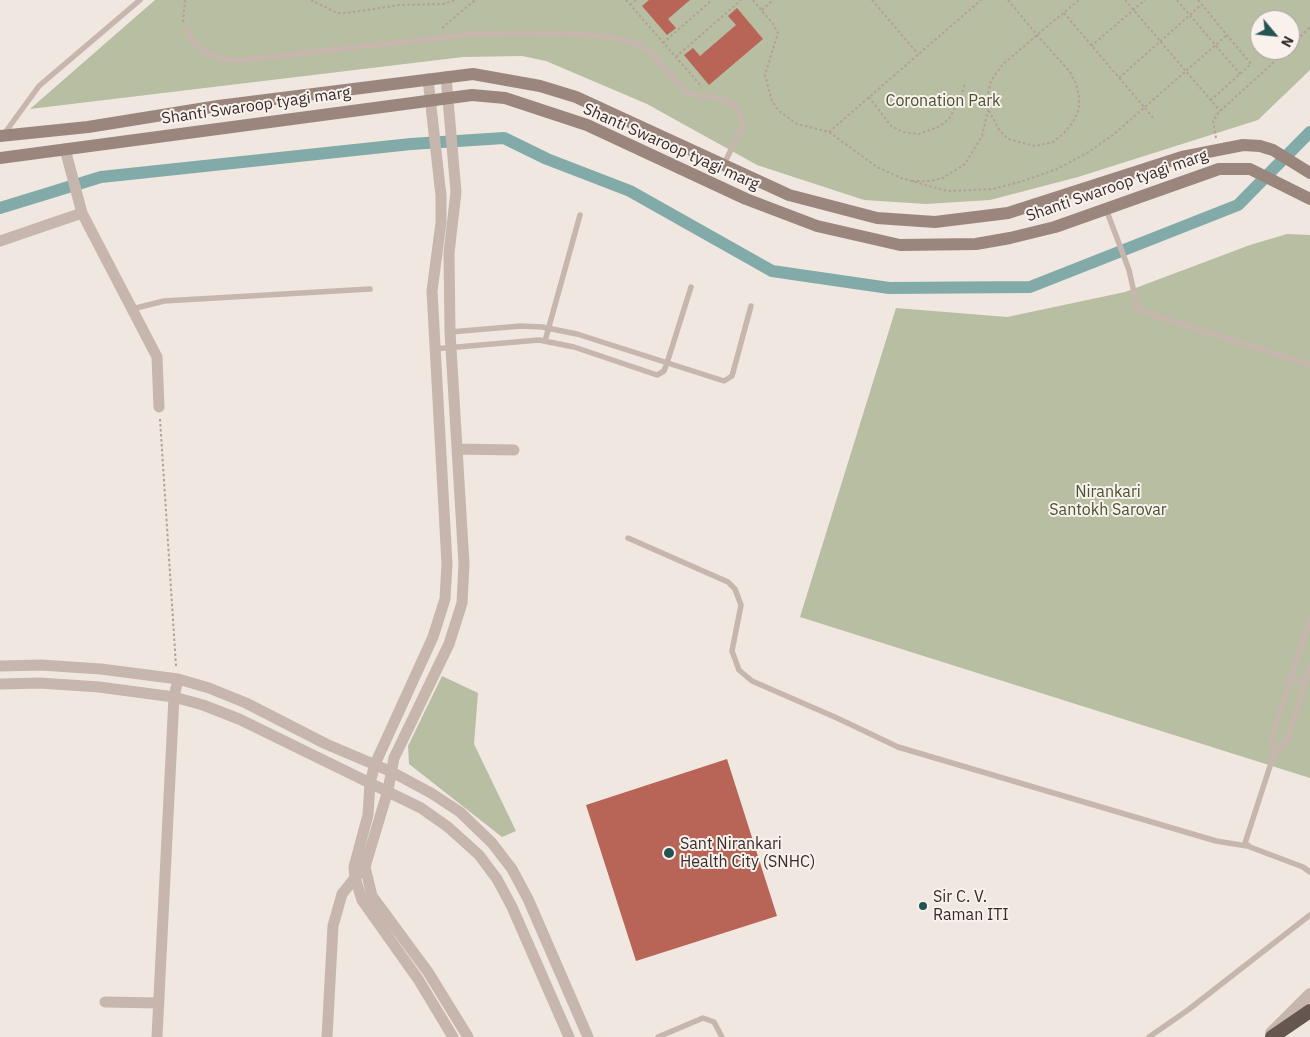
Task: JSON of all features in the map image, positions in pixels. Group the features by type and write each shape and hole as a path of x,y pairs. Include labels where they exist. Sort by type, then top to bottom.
{"highway":[{"path":"1272,1037 1310,1011"}],"main road":[{"name":"Shanti Swaroop tyagi marg","path":"1,136 88,127 218,106 472,74 540,86 576,97 789,195 877,218 935,222 1008,213 1182,157 1218,149 1260,146 1273,150 1309,172"},
{"name":"Shanti Swaroop tyagi marg","path":"3,158 66,155 89,146 447,96 472,95 505,98 587,125 746,199 808,223 864,238 900,245 976,244 1055,227 1219,168 1250,169 1291,190 1308,195"},
{"path":"88,127 89,146"},
{"path":"1,136 3,158"}],"street":[{"path":"446,77 456,192 446,226 432,291 447,564 445,600 436,626 376,764 370,783 368,815 356,855 355,878 362,900 418,979 453,1037"},
{"path":"327,1037 333,926 342,894 365,867 388,790 394,758 428,688 462,603 464,564 450,332 448,253 446,226 437,173 428,79"},
{"path":"66,155 82,212 157,357 159,407"},
{"path":"0,241 82,212"},
{"path":"433,333 450,332"},
{"path":"439,442 514,450"},
{"path":"436,626 452,632"},
{"path":"570,1037 512,907 497,879 479,855 448,827 388,790 318,760 238,719 203,705 174,697 99,687 40,683 0,684 0,666 41,665 100,669 178,679 209,688 246,703 326,744 376,764 430,793 460,812 492,843 512,869 528,899 588,1037"},
{"path":"157,1037 174,697 178,679"},
{"path":"365,867 372,896 428,972 468,1037"},
{"path":"552,996 567,989"},
{"path":"1268,1037 1310,994"},
{"path":"105,1002 159,1003"}],"lane":[{"path":"1,136 39,86 140,0"},
{"path":"186,30 194,43 207,53 222,59 241,60 431,38 501,33 556,33 601,36 633,42 650,52 686,92 694,95 710,96 732,104 742,118 740,134 723,166"},
{"path":"1106,209 1129,270 1137,306 1147,314 1310,365"},
{"path":"545,341 580,215"},
{"path":"434,349 519,340 545,341 574,347 652,374 660,374 667,364 691,287"},
{"path":"132,309 164,301 370,289"},
{"path":"450,332 521,326 548,328 577,334 720,380 729,379 751,306"},
{"path":"628,538 728,582 735,589 741,605 732,651 740,670 752,681 898,747 1216,841 1247,846 1303,867 1310,872"},
{"path":"1274,754 1271,740 1310,618"},
{"path":"1247,846 1245,838 1274,754 1287,741 1310,666"},
{"path":"1291,678 1305,682"},
{"path":"1148,1037 1188,1010 1310,916"},
{"path":"658,1037 704,1018 714,1022 722,1037"}],"path":[{"path":"185,0 183,22 186,30"},
{"path":"311,0 336,13 347,13 399,5 442,4 455,0"},
{"path":"431,38 475,0"},
{"path":"626,0 710,96"},
{"path":"630,4 636,0"},
{"path":"663,43 712,0"},
{"path":"676,57 741,0"},
{"path":"753,0 778,33 765,75 772,101 779,111 797,124 829,132 877,166 909,181 947,190 967,192 993,189 1023,181 1057,169 1087,152 1113,135 1227,35"},
{"path":"762,10 773,0"},
{"path":"872,0 918,54"},
{"path":"829,132 981,0"},
{"path":"988,109 1000,132 1008,139 1035,146 1053,142 1064,133 1073,122 1078,109 1076,84 1070,72 1008,0"},
{"path":"909,181 930,181 943,178 965,164 982,136 988,109 987,97 996,71 1079,0"},
{"path":"1126,0 1220,110"},
{"path":"1092,46 1145,0"},
{"path":"1176,0 1241,74"},
{"path":"1198,0 1251,64 1211,100"},
{"path":"1119,78 1202,5"},
{"path":"1064,13 1155,120"},
{"path":"1300,38 1310,27"},
{"path":"1218,149 1213,121 1220,110 1276,60"},
{"path":"869,97 890,126 903,132 919,134 940,126 948,119 960,99 965,84"},
{"path":"159,407 178,679"}],"green space":[{"name":"Coronation Park","path":"155,0 1310,0 1310,70 1258,120 1078,177 990,200 926,204 864,200 757,165 647,104 546,61 522,56 463,57 30,109"},
{"name":"Nirankari Santokh Sarovar","path":"1287,234 1310,235 1310,778 800,617 896,308 1007,317 1125,292 1250,245"},
{"path":"442,676 478,693 474,744 516,831 502,837 409,764 408,746"}],"building":[{"path":"649,0 690,0 668,19 676,28 667,35 642,6"},
{"path":"737,8 763,39 709,85 684,55 693,48 700,56 736,25 728,16"},
{"path":"727,759 777,916 636,961 586,805"}],"waterway":[{"path":"0,208 101,177 411,144 504,138 547,159 630,191 772,271 889,288 1030,287 1238,205 1310,132"}],"place":[{"name":"Sant Nirankari Health City (SNHC)","path":"669,853"},
{"name":"Sir C. V. Raman ITI","path":"923,906"}]}
